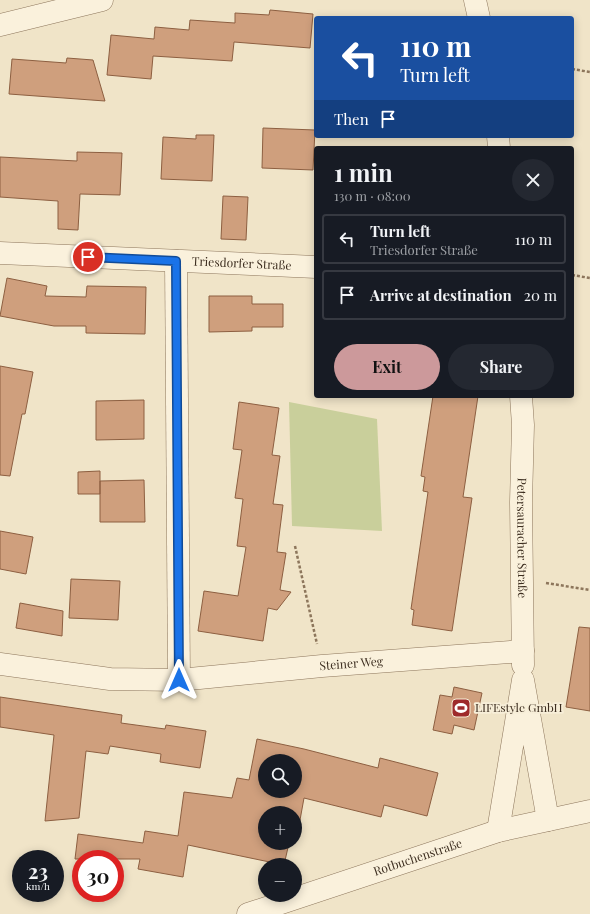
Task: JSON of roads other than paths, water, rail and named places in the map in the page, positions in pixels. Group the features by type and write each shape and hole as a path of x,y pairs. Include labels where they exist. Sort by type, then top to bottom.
{"street":[{"path":"0,25 102,0"},
{"path":"476,0 479,16"},
{"name":"Triesdorfer Straße","path":"0,252 314,267"},
{"path":"176,261 179,680"},
{"name":"Petersauracher Straße","path":"498,831 523,680 523,425 521,398"},
{"name":"Steiner Weg","path":"0,664 110,679 179,680 322,666 523,651"},
{"name":"Petersauracher Straße","path":"523,680 548,820"},
{"name":"Rotbuchenstraße","path":"248,914 498,831 590,811"}],"place":[{"name":"LIFEstyle GmbH","path":"461,708"}]}
